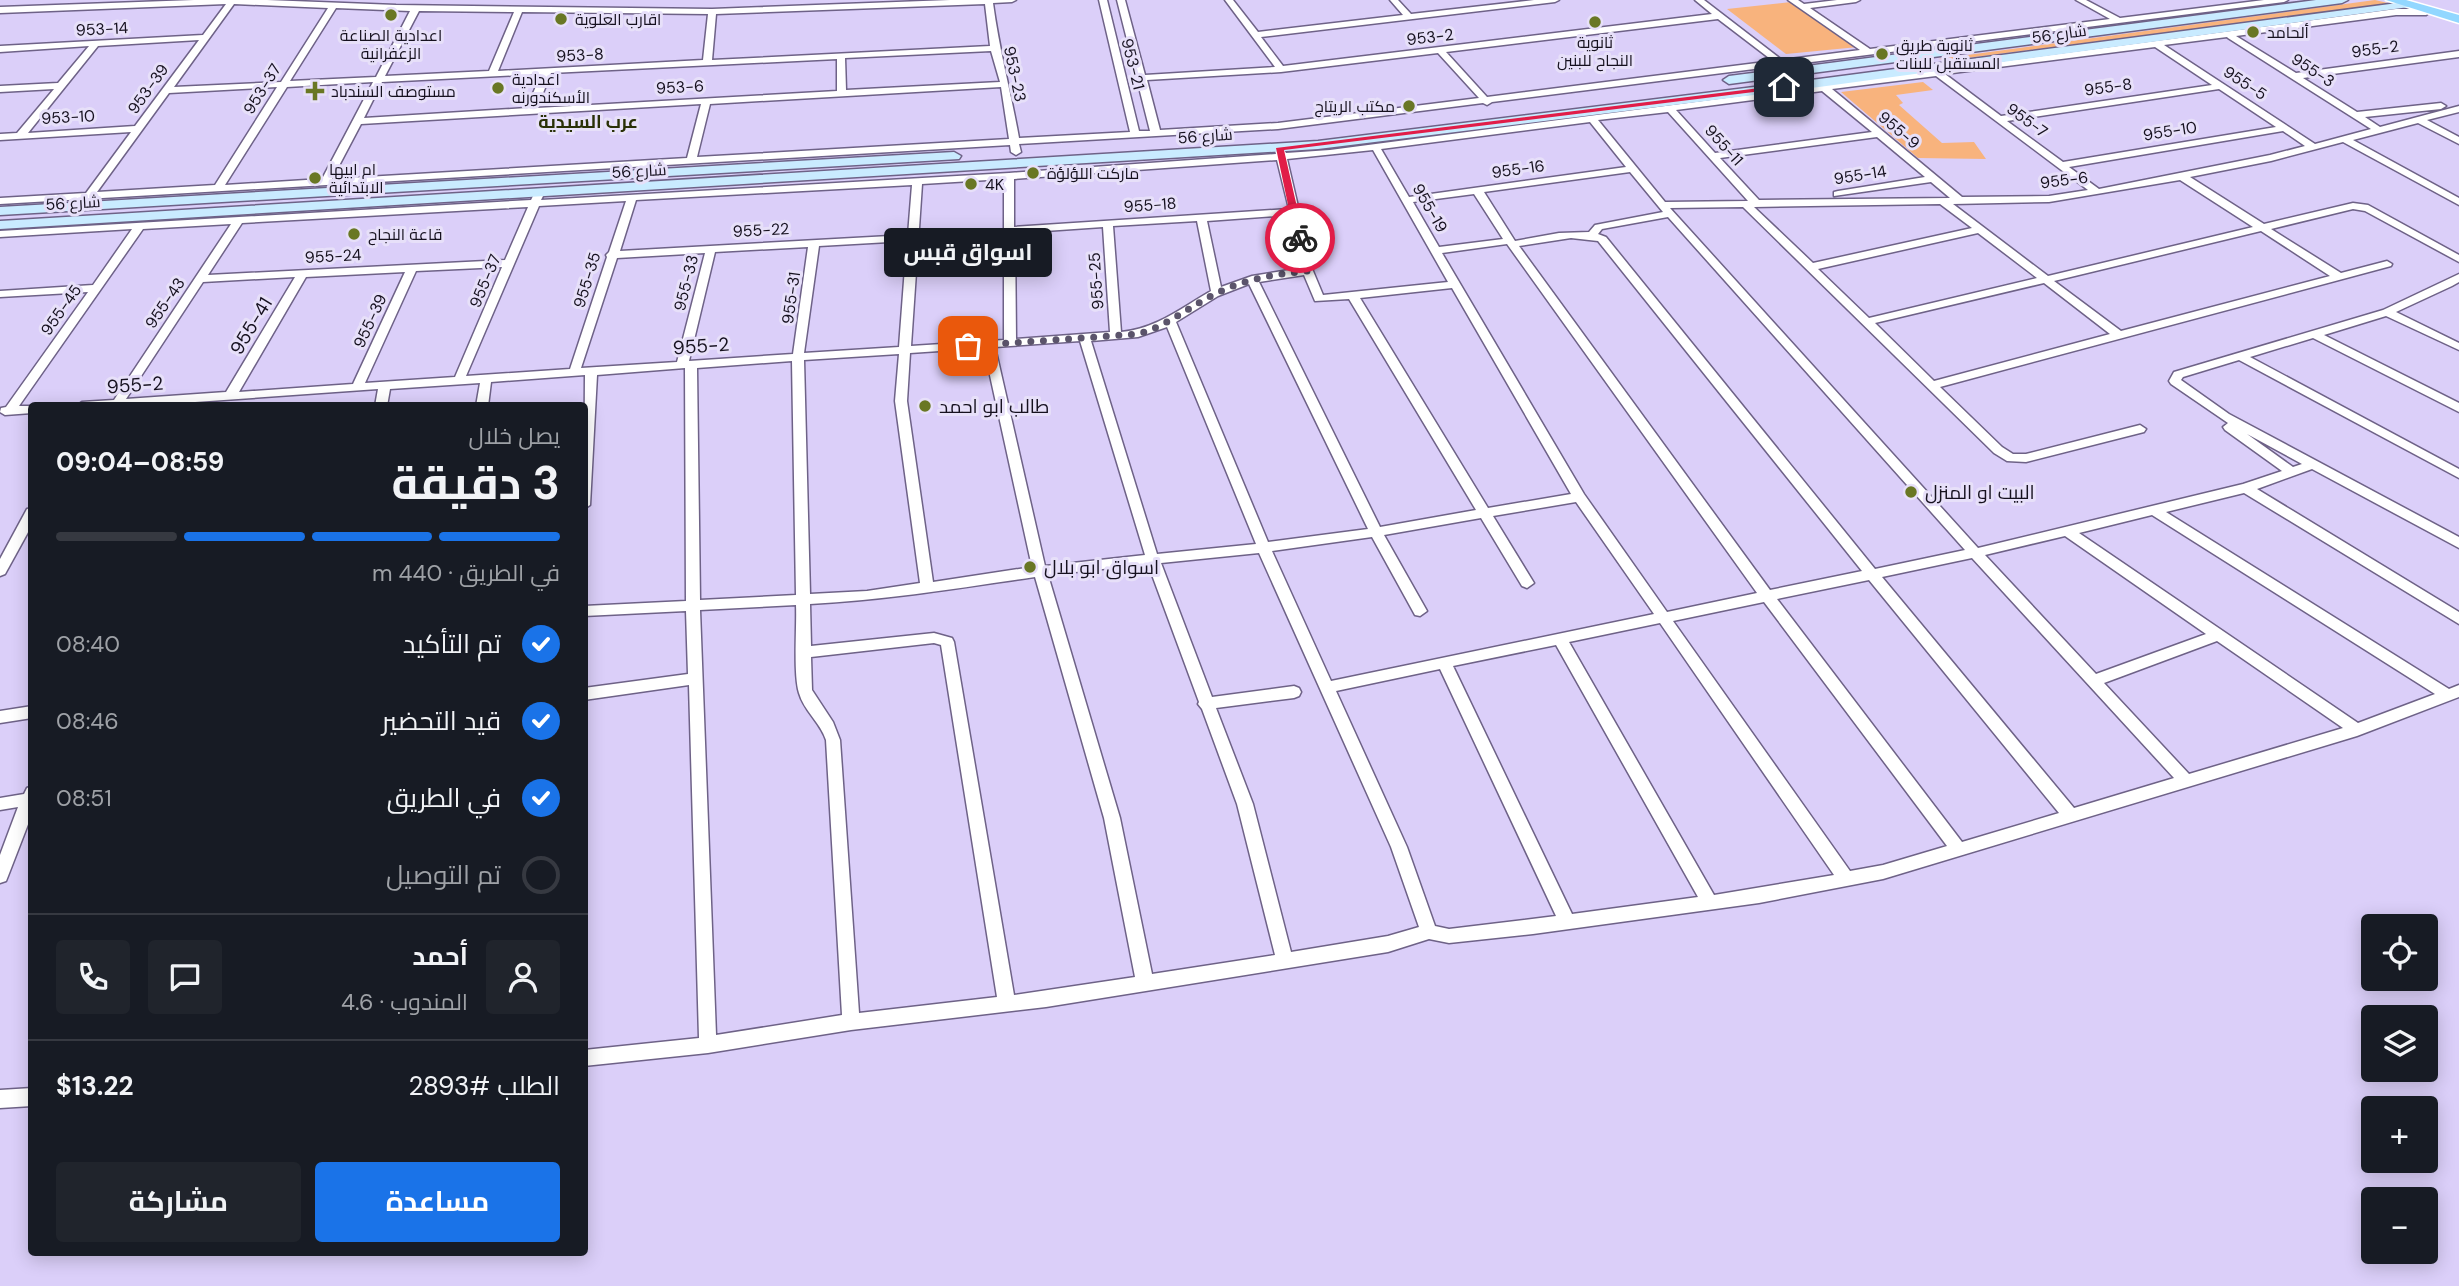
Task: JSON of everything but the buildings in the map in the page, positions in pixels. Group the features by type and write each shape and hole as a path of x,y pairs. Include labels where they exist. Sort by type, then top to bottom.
{"main road":[{"path":"2392,0 2426,12 2459,19"}],"street":[{"path":"396,8 403,0"},
{"path":"0,10 232,1 396,8 712,12 1012,0"},
{"name":"953-21","path":"1103,0 1140,146"},
{"name":"953-21","path":"1121,0 1156,134"},
{"path":"1229,0 1281,69"},
{"path":"1394,0 1409,17"},
{"path":"1254,35 1555,0"},
{"path":"1699,0 1786,68"},
{"path":"1792,0 1870,53"},
{"path":"1802,7 1856,0"},
{"path":"2080,0 2119,21"},
{"path":"1140,146 1156,134 1278,127 1786,68 1870,53 2284,0"},
{"name":"شارع 56","path":"0,225 537,199 1373,126 1751,78 1770,75 1786,68 1926,55 2342,0"},
{"name":"953-39","path":"89,196 232,1"},
{"name":"953-23","path":"989,1 995,48 1005,84 1015,147"},
{"name":"شارع 56","path":"0,211 1015,147 1140,146 1281,153 1784,87 1822,86 1940,71 2406,5"},
{"name":"953-37","path":"218,188 333,6"},
{"path":"325,183 416,8"},
{"path":"492,74 519,10"},
{"path":"2187,20 2199,11"},
{"path":"707,63 712,12"},
{"path":"1926,55 1940,71 2231,36 2396,12 2426,12"},
{"name":"953-2","path":"1143,78 1281,69 1719,16"},
{"name":"955-3","path":"2231,36 2379,130"},
{"name":"953-14","path":"0,48 205,37"},
{"path":"20,135 96,43"},
{"name":"955-5","path":"2158,45 2313,147"},
{"name":"953-8","path":"167,90 995,48"},
{"path":"1440,50 1487,102"},
{"name":"955-2","path":"2294,76 2459,54"},
{"path":"841,56 842,94"},
{"path":"531,111 547,71"},
{"name":"955-7","path":"1940,71 2097,192"},
{"path":"1770,75 1771,82 1784,87"},
{"path":"1751,78 1762,83 1763,90"},
{"name":"953-6","path":"357,121 1005,84"},
{"path":"0,89 61,86"},
{"path":"0,234 537,199 632,198 1009,176 1281,153 1376,148 1592,121 1822,86"},
{"name":"955-9","path":"1822,86 1960,201"},
{"name":"955-8","path":"1999,119 2221,86"},
{"path":"691,161 706,101"},
{"path":"2356,115 2459,106"},
{"name":"955-6","path":"1436,251 1594,234 1599,227 1666,209 1792,201 2049,199 2181,176 2313,147 2418,120 2459,106"},
{"name":"955-11","path":"1671,110 1713,156 1750,203 1811,267 1998,450 2011,458 2026,457 2140,429"},
{"path":"2418,120 2459,141"},
{"path":"1592,121 1666,209 1975,553 2185,780"},
{"name":"955-10","path":"2061,165 2285,128"},
{"name":"953-10","path":"0,137 138,129"},
{"path":"1713,156 1879,134"},
{"path":"2345,139 2459,202"},
{"path":"0,201 691,161 1015,147"},
{"name":"955-19","path":"1376,148 1579,497 1846,879"},
{"path":"1281,153 1308,271 1321,300 1456,284"},
{"name":"955-16","path":"1407,200 1633,169"},
{"path":"1009,176 1010,343"},
{"path":"2181,176 2338,276"},
{"name":"955-14","path":"1792,201 1933,179"},
{"path":"917,181 901,401 927,589"},
{"path":"1477,190 1511,242 1766,595 1958,849"},
{"name":"955-35","path":"574,373 632,198"},
{"name":"955-37","path":"459,380 537,199"},
{"path":"1943,201 2120,336"},
{"path":"1867,322 2360,205 2459,259"},
{"name":"955-18","path":"1009,230 1293,212"},
{"path":"1201,218 1217,293"},
{"name":"955-43","path":"118,402 239,220"},
{"name":"955-25","path":"1108,224 1116,336"},
{"name":"955-45","path":"4,411 139,227"},
{"path":"1811,267 1979,229"},
{"path":"1594,234 1602,239 2070,815"},
{"name":"955-22","path":"611,255 913,238"},
{"name":"955-31","path":"814,243 798,357 805,690 807,700 830,727 833,740 851,1022"},
{"name":"955-33","path":"708,1045 686,365 711,249"},
{"name":"955-24","path":"200,279 510,263"},
{"path":"1932,385 2387,264"},
{"name":"955-39","path":"357,387 412,268"},
{"name":"955-2","path":"186,402 230,396 1138,334 1170,322 1217,293 1252,279 1269,274 1308,271"},
{"name":"955-41","path":"230,396 303,273"},
{"path":"2459,277 2388,312 2178,375 2175,381 2225,417 2459,543"},
{"path":"1252,279 1376,532 1420,611"},
{"path":"0,294 96,288"},
{"path":"1353,296 1527,583"},
{"path":"2388,312 2459,347"},
{"path":"1170,322 1264,548 1399,847 1429,932"},
{"path":"2312,333 2459,408"},
{"path":"1085,338 1152,558 1245,804 1285,961"},
{"path":"989,344 1040,571 1112,818 1145,983"},
{"path":"2240,356 2459,474"},
{"path":"588,428 591,371"},
{"path":"483,402 486,379"},
{"path":"382,402 385,385"},
{"path":"275,402 278,393"},
{"path":"4,411 28,410"},
{"path":"2225,417 2225,423 2232,430 2292,472"},
{"path":"1328,687 1975,553 2246,488 2313,464"},
{"path":"2246,488 2459,619"},
{"path":"588,611 804,602 927,589 1040,571 1264,548 1484,515 1579,497"},
{"path":"2154,510 2454,694"},
{"path":"0,571 28,519"},
{"path":"2067,531 2357,730"},
{"path":"2093,681 2218,635"},
{"path":"805,652 934,638 947,642 1007,1004"},
{"path":"1559,638 1710,902"},
{"path":"1444,662 1567,922"},
{"path":"588,693 696,678"},
{"path":"1205,704 1294,692"},
{"path":"588,1058 708,1045 851,1022 1007,1004 1388,944 1429,932 1449,936 1567,922 1710,902 1884,872 2357,730 2454,694"},
{"path":"0,717 28,713"},
{"path":"0,804 28,796"},
{"path":"0,876 28,800"},
{"path":"0,1099 28,1097"}],"shaded area":[{"path":"2375,0 2392,4 1951,60 1938,59"},
{"path":"1791,2 1858,47 1786,54 1727,9"},
{"path":"1923,82 1933,90 1896,95 1903,103 1899,105 1942,143 1974,142 1986,159 1918,158 1841,92"}],"way so far":[{"path":"968,346 1138,334 1154,330 1192,306 1252,279 1269,274 1308,271 1300,238"}],"place":[{"name":"اعدادية الصناعة الزعفرانية","path":"391,15"},
{"name":"اقارب العلوية","path":"561,19"},
{"name":"ثانوية النجاح للبنين","path":"1595,22"},
{"name":"ألحامد","path":"2253,32"},
{"name":"ثانوية طريق المستقبل للبنات","path":"1882,54"},
{"name":"اعدادية الأسكندورنه","path":"498,88"},
{"name":"مستوصف السندباد","path":"315,91"},
{"name":"مكتب الريتاج","path":"1409,106"},
{"name":"ماركت اللؤلؤة","path":"1033,173"},
{"name":"ام ابيها الابتدائية","path":"315,178"},
{"name":"4K","path":"971,184"},
{"name":"قاعة النجاح","path":"354,234"},
{"name":"اسواق قبس","path":"968,346"},
{"name":"طالب ابو احمد","path":"925,406"},
{"name":"البيت او المنزل","path":"1911,492"},
{"name":"اسواق ابو بلال","path":"1030,567"}],"district":[{"name":"عرب السيدية","path":"588,122"}],"route":[{"path":"1300,238 1279,148 1374,139 1784,87"}]}
